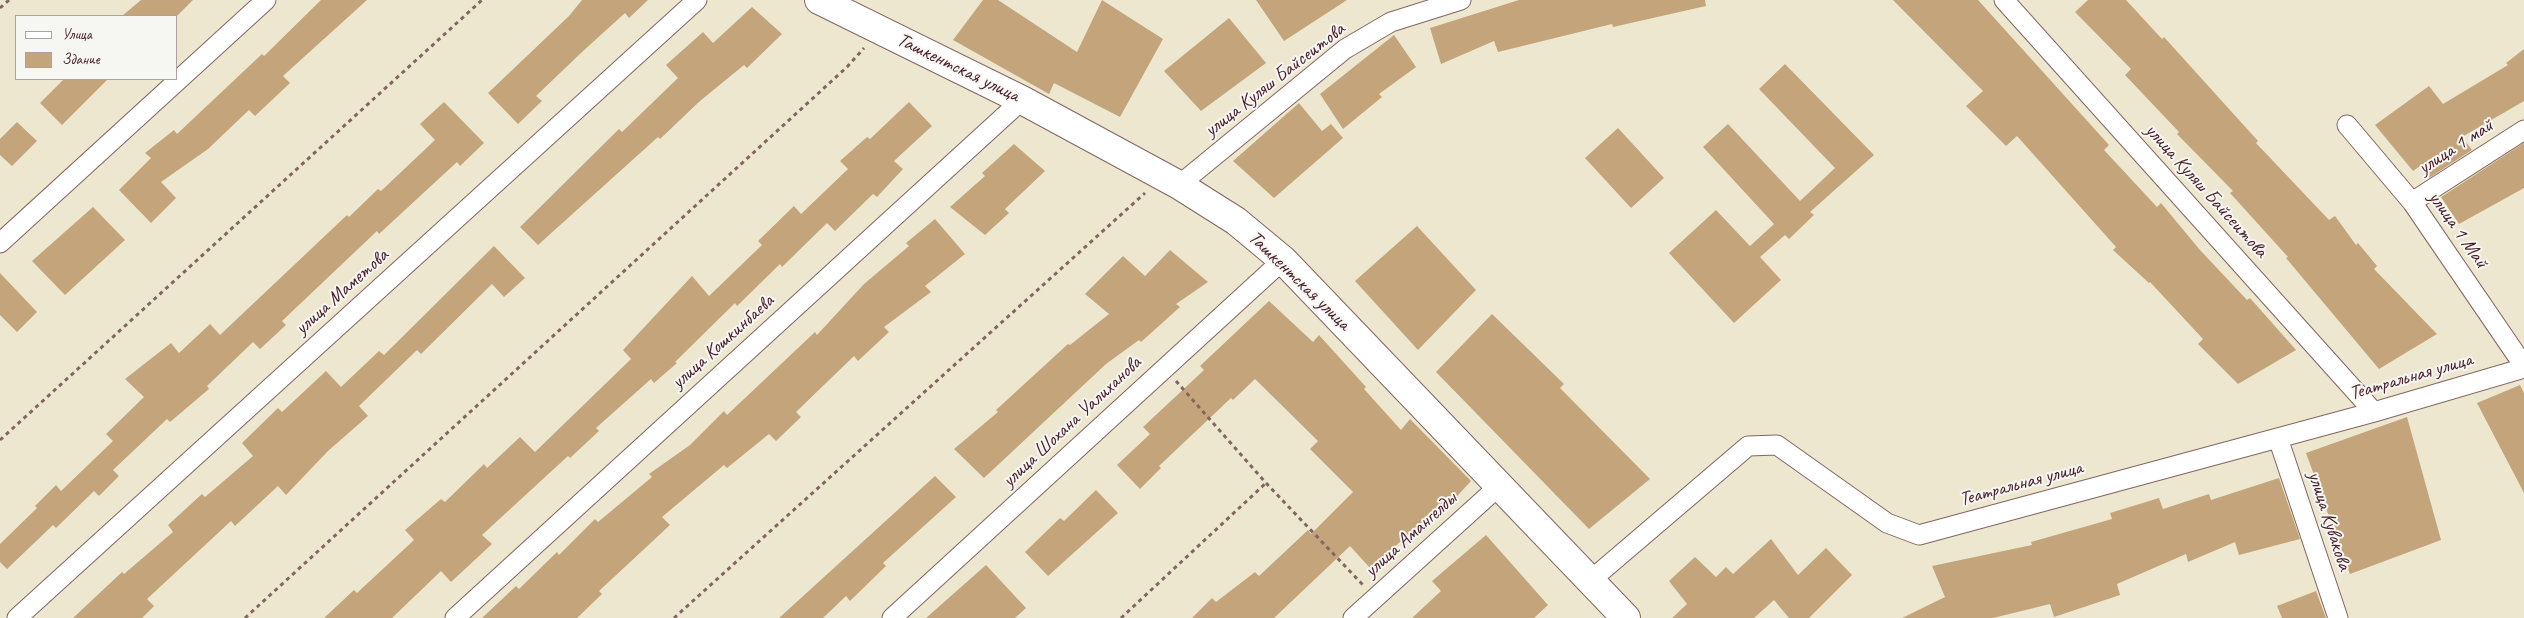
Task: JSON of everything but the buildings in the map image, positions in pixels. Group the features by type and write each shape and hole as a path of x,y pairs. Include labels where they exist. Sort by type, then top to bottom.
{"main road":[{"name":"Ташкентская улица","path":"819,0 1022,100 1171,180 1236,220 1283,260 1626,618"}],"street":[{"path":"0,243 266,0"},
{"name":"улица Маметова","path":"17,618 697,0"},
{"name":"улица Куляш Байсеитова","path":"1171,180 1345,49 1392,22 1460,0"},
{"name":"улица Куляш Байсеитова","path":"2004,0 2374,412"},
{"name":"улица Кошкинбаева","path":"455,618 1022,100"},
{"name":"улица 1 Май","path":"2347,125 2412,202 2524,367"},
{"name":"улица 1 май","path":"2412,202 2524,130"},
{"name":"улица Шохана Уалиханова","path":"892,618 1283,260"},
{"name":"Театральная улица","path":"1591,580 1748,446 1777,445 1887,523 1919,536 2374,412 2524,367"},
{"name":"улица Кувакова","path":"2278,438 2338,618"},
{"name":"улица Амангелды","path":"1353,618 1498,486"}],"path":[{"path":"0,8 9,0"},
{"path":"0,440 482,0"},
{"path":"245,618 847,66 880,30"},
{"path":"674,618 1171,180"},
{"path":"1164,368 1266,483 1375,598"},
{"path":"1121,618 1266,483"}]}
